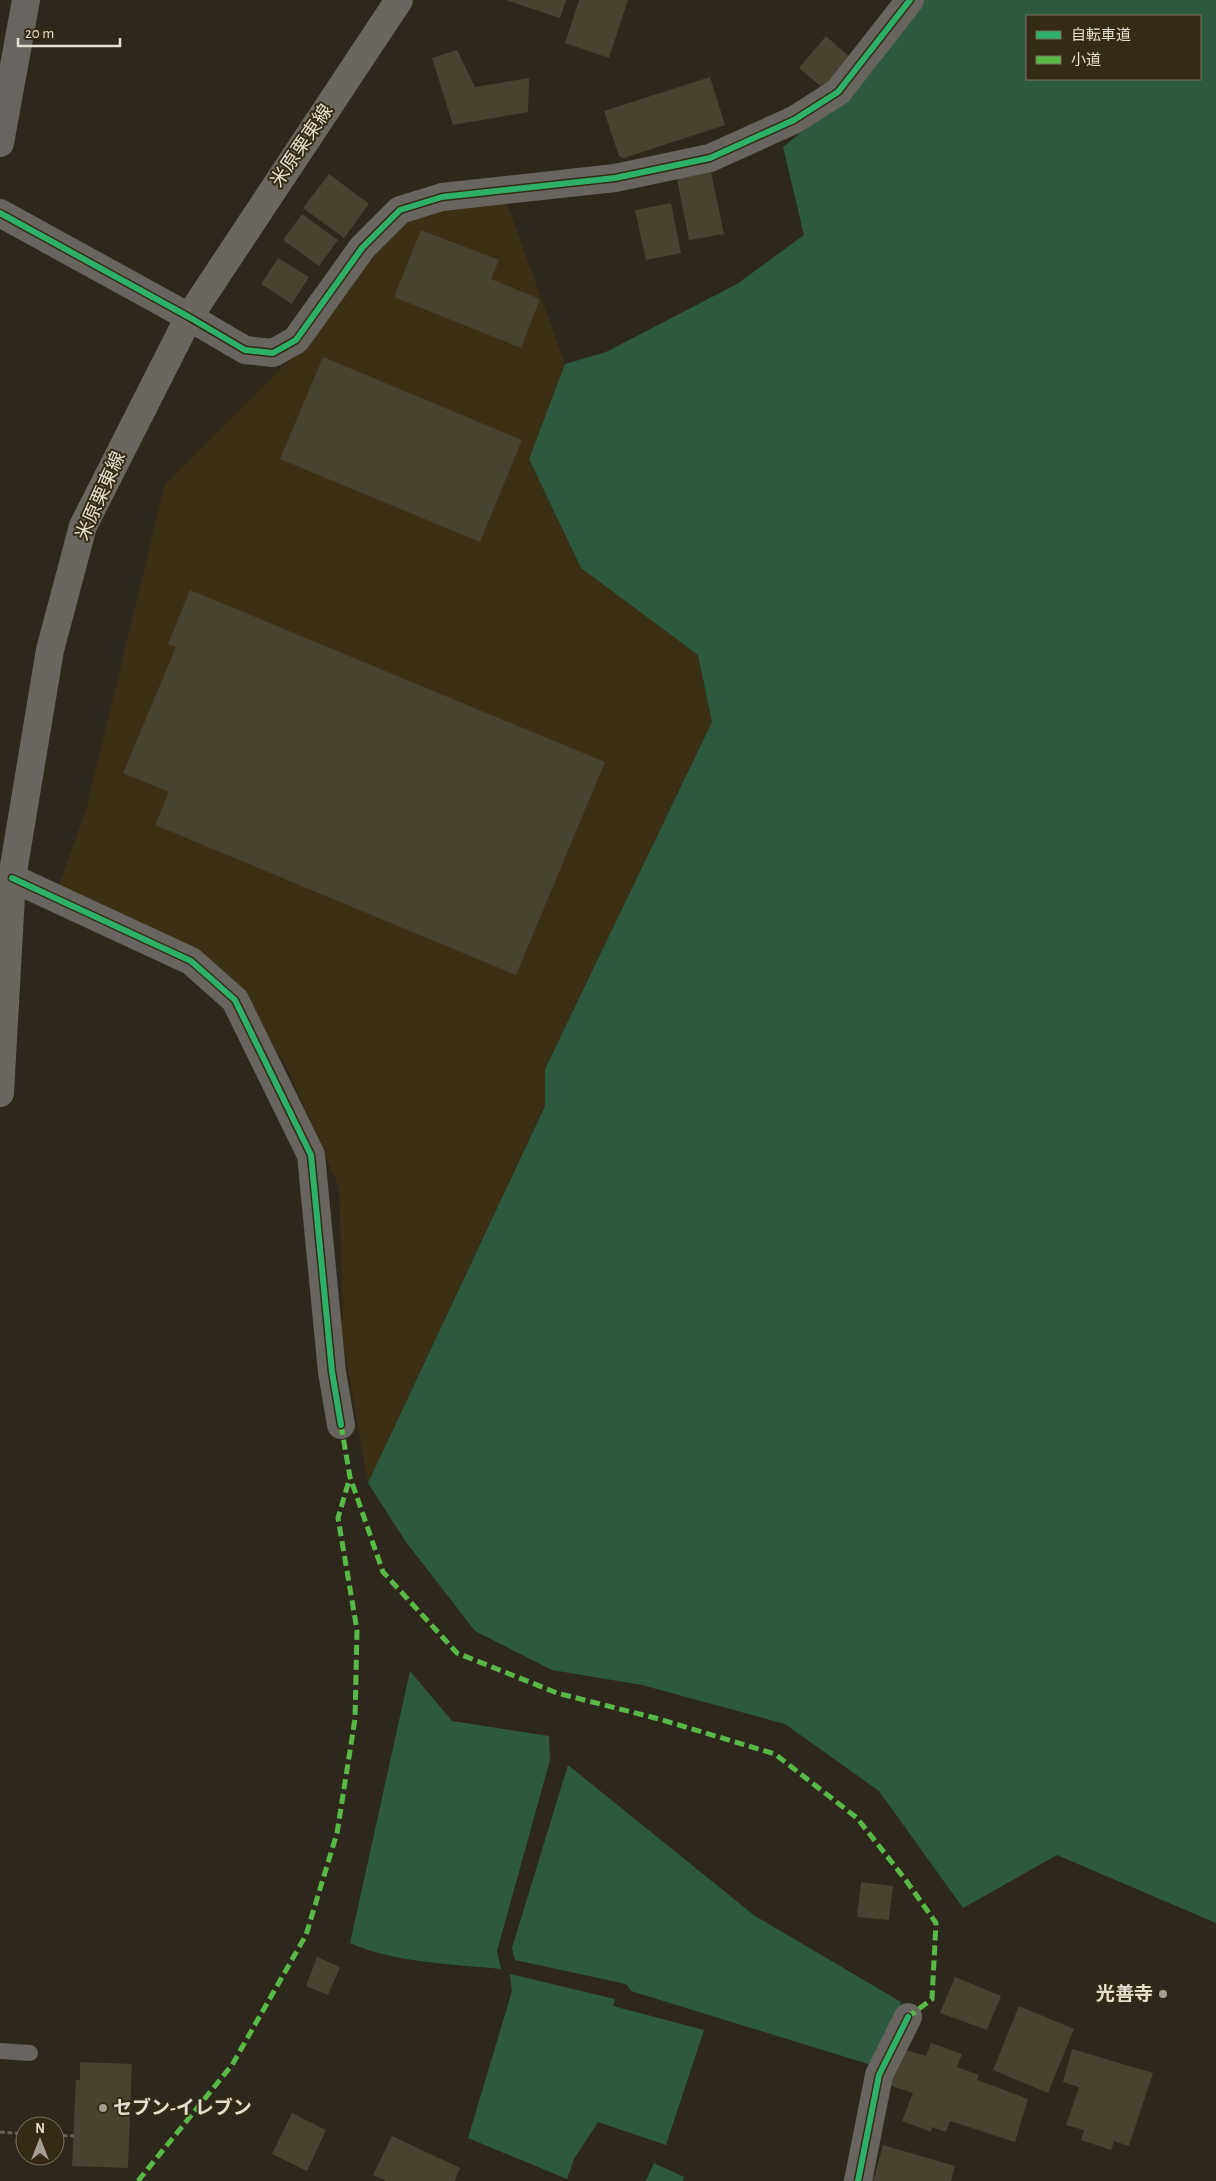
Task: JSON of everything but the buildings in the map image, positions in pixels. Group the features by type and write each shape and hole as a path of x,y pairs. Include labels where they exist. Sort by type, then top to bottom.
{"main road":[{"name":"米原栗東線","path":"0,1093 12,878 50,650 83,526 189,317 399,0"}],"street":[{"path":"0,143 26,0"},
{"path":"0,213 245,350 273,354 296,340 362,248 400,210 442,197 614,178 710,158 794,120 838,92 910,0"},
{"path":"12,878 191,961 235,1000 311,1155 332,1372 341,1425"},
{"path":"858,2181 879,2075 908,2017"}],"lane":[{"path":"0,2051 30,2053"}],"path":[{"path":"0,2132 15,2133"},
{"path":"65,2136 74,2136"}],"shaded area":[{"path":"506,201 565,364 529,459 581,568 698,655 712,722 545,1069 545,1105 368,1483 340,1324 343,1318 339,1187 286,1066 245,999 58,888 86,810 165,484 312,338 367,257 412,215"}],"green space":[{"path":"919,0 1216,0 1216,1923 1057,1855 963,1908 879,1791 785,1724 642,1685 552,1670 475,1631 406,1542 368,1483 545,1106 545,1069 712,722 698,655 581,568 529,459 565,364 606,352 737,284 804,235 783,147 842,99"},
{"path":"410,1671 452,1721 549,1736 550,1760 497,1951 501,1969 405,1959 367,1950 350,1943"},
{"path":"568,1765 755,1916 901,2002 898,2020 878,2067 631,1991 626,1984 515,1960 512,1948"},
{"path":"510,1974 615,1999 613,2006 704,2030 666,2145 598,2122 574,2159 567,2179 468,2138 512,1991"},
{"path":"654,2163 684,2177 683,2181 646,2181"}],"marked path":[{"path":"341,1425 350,1477 383,1572 457,1653 557,1693 659,1719 775,1754 857,1818 905,1879 936,1923 932,1999 908,2017"},
{"path":"138,2181 232,2065 306,1935 337,1833 355,1719 357,1630 338,1518 350,1477"}],"cycle path":[{"path":"0,213 245,350 273,353 296,340 362,248 400,210 442,197 615,178 710,158 794,120 838,92 910,0"},
{"path":"12,878 191,961 235,1000 311,1155 332,1372 341,1425"},
{"path":"858,2181 879,2075 908,2017"}],"place":[{"name":"光善寺","path":"1163,1994"},
{"name":"セブン-イレブン","path":"103,2108"}]}
